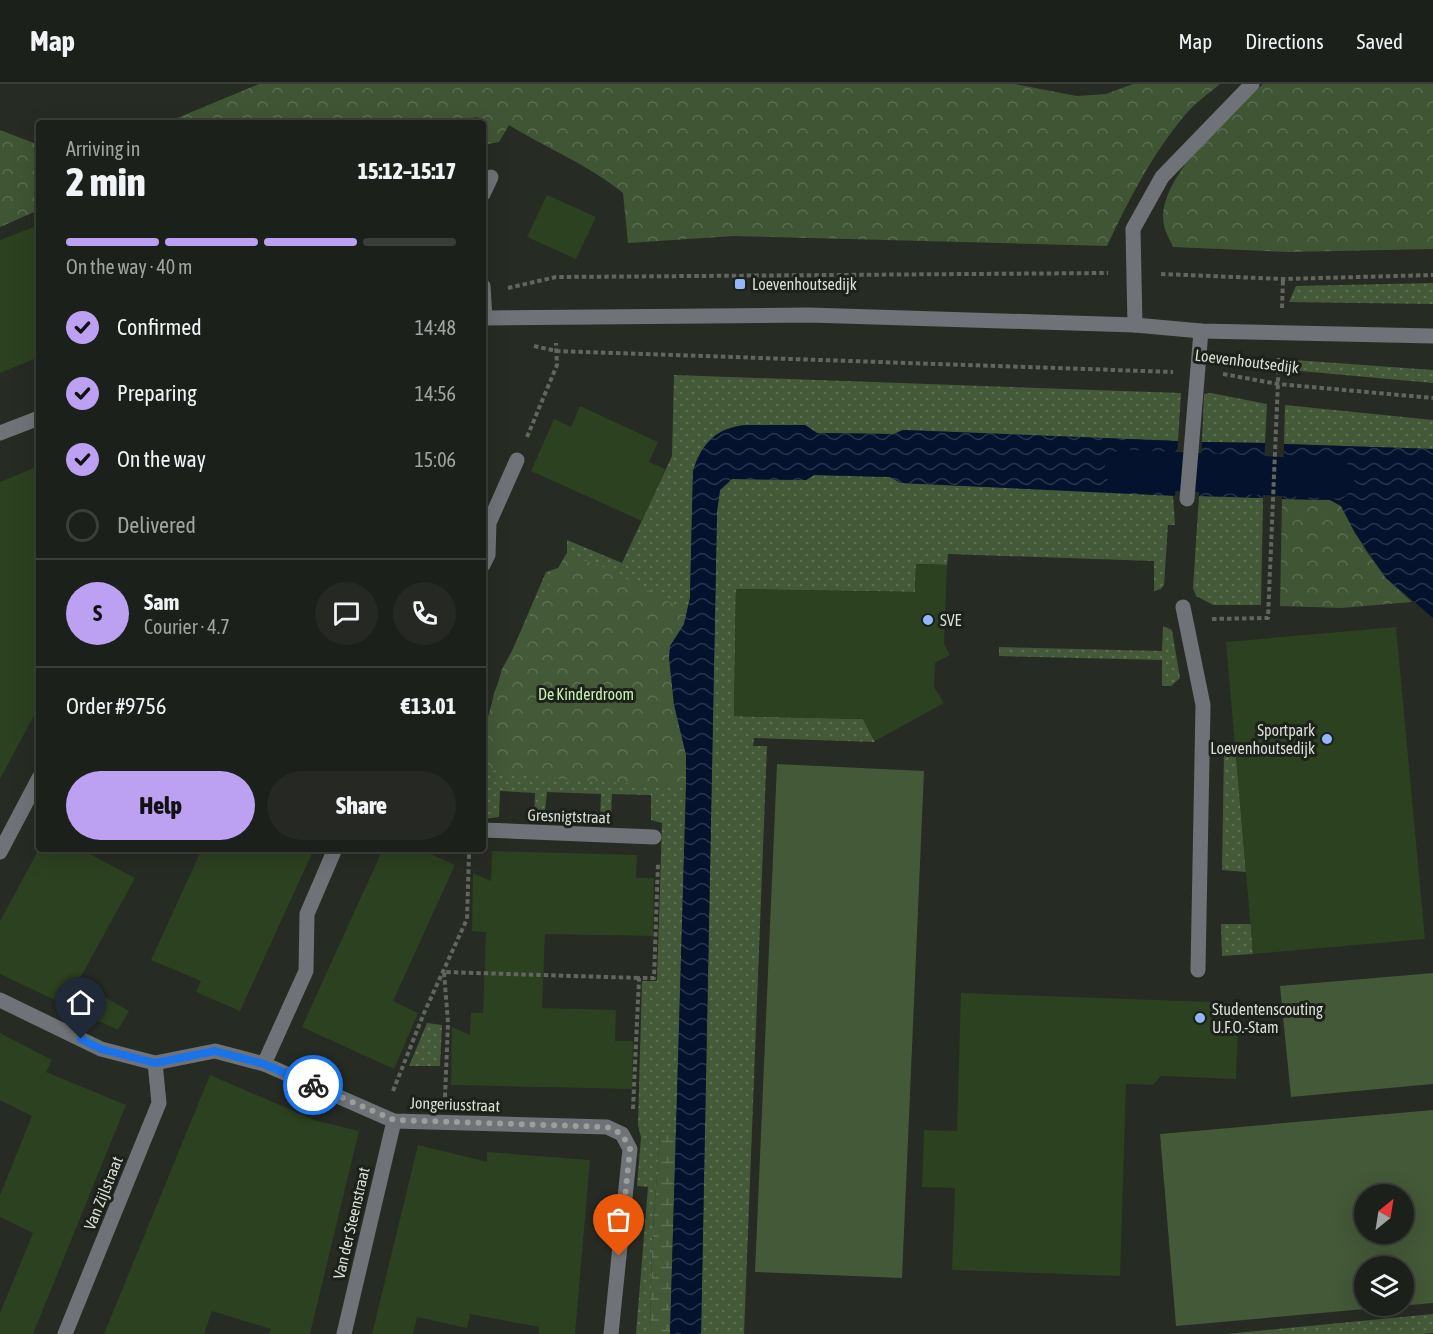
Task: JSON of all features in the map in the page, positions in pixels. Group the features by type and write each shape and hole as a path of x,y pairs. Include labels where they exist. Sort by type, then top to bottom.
{"street":[{"path":"1135,325 1133,229 1162,177 1252,84"},
{"path":"486,188 491,177"},
{"name":"Loevenhoutsedijk","path":"486,318 809,315 1135,325 1201,331 1433,336"},
{"path":"1187,499 1190,437 1201,331"},
{"path":"0,433 36,419"},
{"path":"486,559 489,524 517,460"},
{"path":"1184,613 1203,705 1198,970"},
{"path":"0,852 36,784"},
{"name":"Gresnigtstraat","path":"486,830 654,837"},
{"path":"264,1064 306,971 307,914 334,852"},
{"path":"0,1000 101,1049 155,1063"},
{"name":"Jongeriusstraat","path":"155,1063 215,1051 264,1064 389,1118 607,1127 622,1134"},
{"name":"Van Zijlstraat","path":"65,1334 159,1103 155,1063"},
{"name":"Van der Steenstraat","path":"344,1334 389,1118"},
{"path":"611,1334 630,1149 622,1134"}],"path":[{"path":"486,290 556,277 1133,273 1283,279 1433,275"},
{"path":"517,460 557,365 556,277"},
{"name":"Loevenhoutsedijk","path":"533,346 556,351 1222,374 1278,384 1433,398"},
{"path":"1184,613 1268,618 1275,443"},
{"path":"444,972 654,978 658,848 654,837"},
{"path":"389,1118 424,1013 467,919 469,852"},
{"path":"444,972 448,1023 444,1122"},
{"path":"622,1134 632,1120 639,978"}],"green space":[{"path":"259,84 1015,84 1077,96 1106,94 1133,84 1220,84 1189,111 1162,145 1107,246 734,236 628,243 623,193 581,165 509,125 499,142 486,144 486,120 477,120 478,117 460,120 172,120"},
{"path":"1263,84 1433,84 1433,249 1288,252 1173,247 1164,225 1164,207 1171,188 1183,168 1215,128"},
{"path":"0,130 36,144 36,211 0,227"},
{"path":"1433,283 1433,304 1289,302 1296,286"},
{"path":"1295,360 1433,370 1433,383 1300,371 1295,367"},
{"path":"674,375 1181,393 1178,441 903,430 894,434 817,433 805,425 693,471 690,598 684,624 686,787 676,1135 660,1133 652,1243 650,1334 636,1334 648,1187 637,1186 641,1137 638,1125 642,981 657,981 662,823 651,820 651,795 612,794 611,820 604,822 600,820 601,794 547,792 544,820 534,817 535,793 500,791 499,817 486,819 486,731 494,693 546,572 561,567 567,556 567,540 622,563 672,456"},
{"path":"1211,393 1267,404 1265,443 1202,442 1204,394"},
{"path":"1285,405 1433,420 1433,449 1284,444"},
{"path":"814,475 890,477 901,483 1173,495 1175,525 1168,525 1164,585 1161,589 1154,591 1154,561 948,554 947,565 916,564 915,592 736,589 734,716 863,719 875,742 754,738 753,746 767,746 744,1334 701,1334 717,511 720,490 732,479 806,480"},
{"path":"1199,496 1263,498 1261,605 1213,605 1196,596 1193,588"},
{"path":"1282,499 1330,500 1341,506 1366,551 1386,578 1412,602 1341,608 1280,606"},
{"name":"De Kinderdroom","path":"566,554 606,568 688,612 678,637 670,646 674,705 686,755 686,787 558,779 486,769 486,724 502,669"},
{"path":"1163,626 1172,630 1180,678 1171,686 1162,686 1162,660 999,656 999,647 1162,651"},
{"path":"1224,751 1236,751 1246,872 1222,870"},
{"path":"777,764 924,771 902,1278 755,1272"},
{"path":"1221,924 1251,924 1253,954 1222,956"},
{"path":"1433,973 1433,1084 1291,1097 1280,986"},
{"path":"427,1023 442,1025 440,1066 409,1066"},
{"path":"1433,1110 1433,1303 1414,1305 1414,1256 1354,1256 1354,1310 1176,1326 1160,1134"},
{"path":"660,1133 676,1135 670,1334 650,1334 652,1243"},
{"path":"1433,1314 1433,1333 1226,1334 1414,1316"}],"water":[{"path":"805,425 817,433 894,434 903,430 1178,441 1175,496 901,483 890,477 814,475 806,480 732,479 720,490 717,511 701,1334 670,1334 686,755 674,705 669,658 670,646 684,624 690,598 693,471 696,461 706,445 719,433 736,426"},
{"path":"1202,442 1265,443 1263,498 1199,496"},
{"path":"1284,444 1433,449 1433,618 1386,578 1355,533 1341,506 1330,500 1282,499"}],"building":[{"path":"547,195 596,217 576,259 527,237"},
{"path":"36,226 36,358 0,373 0,240"},
{"path":"580,406 658,442 649,462 665,469 642,521 531,471 554,419 571,427"},
{"path":"36,467 36,712 0,779 0,482"},
{"path":"916,564 947,565 944,644 950,655 935,663 934,687 944,703 875,741 863,719 734,716 736,589 915,592"},
{"path":"1396,627 1425,939 1253,954 1226,642"},
{"path":"492,851 637,855 636,878 654,878 653,936 545,934 542,1008 616,1010 615,1041 633,1041 632,1089 451,1085 452,1027 470,1035 471,1013 483,1013 486,932 472,931 473,873 491,881"},
{"path":"37,852 86,852 135,878 78,982 129,1011 118,1030 0,974 0,921"},
{"path":"201,852 313,852 240,1011 196,992 201,981 151,960"},
{"path":"382,852 426,852 455,865 393,1001 418,1013 394,1069 302,1027"},
{"path":"961,993 1239,1003 1236,1079 1161,1076 1153,1085 1126,1084 1120,1276 952,1270 955,1188 922,1187 924,1130 957,1131"},
{"path":"0,1033 52,1060 46,1072 126,1105 33,1334 0,1334 0,1313 33,1233 0,1217 0,1195 32,1116 0,1100"},
{"path":"210,1075 314,1120 359,1131 310,1334 269,1334 271,1329 212,1311 204,1334 104,1334"},
{"path":"418,1145 487,1162 487,1152 590,1160 575,1334 539,1334 539,1327 470,1314 467,1328 417,1317 413,1334 372,1334"}],"waterway":[{"path":"1124,469 1335,479"}],"way so far":[{"path":"313,1085 394,1120 607,1127 622,1134 630,1149 619,1256"}],"place":[{"name":"Loevenhoutsedijk","path":"740,284"},
{"name":"SVE","path":"928,620"},
{"name":"Sportpark Loevenhoutsedijk","path":"1327,739"},
{"name":"Studentenscouting U.F.O.-Stam","path":"1200,1018"}],"route":[{"path":"81,1039 101,1049 155,1063 215,1051 264,1064 313,1085"}]}
